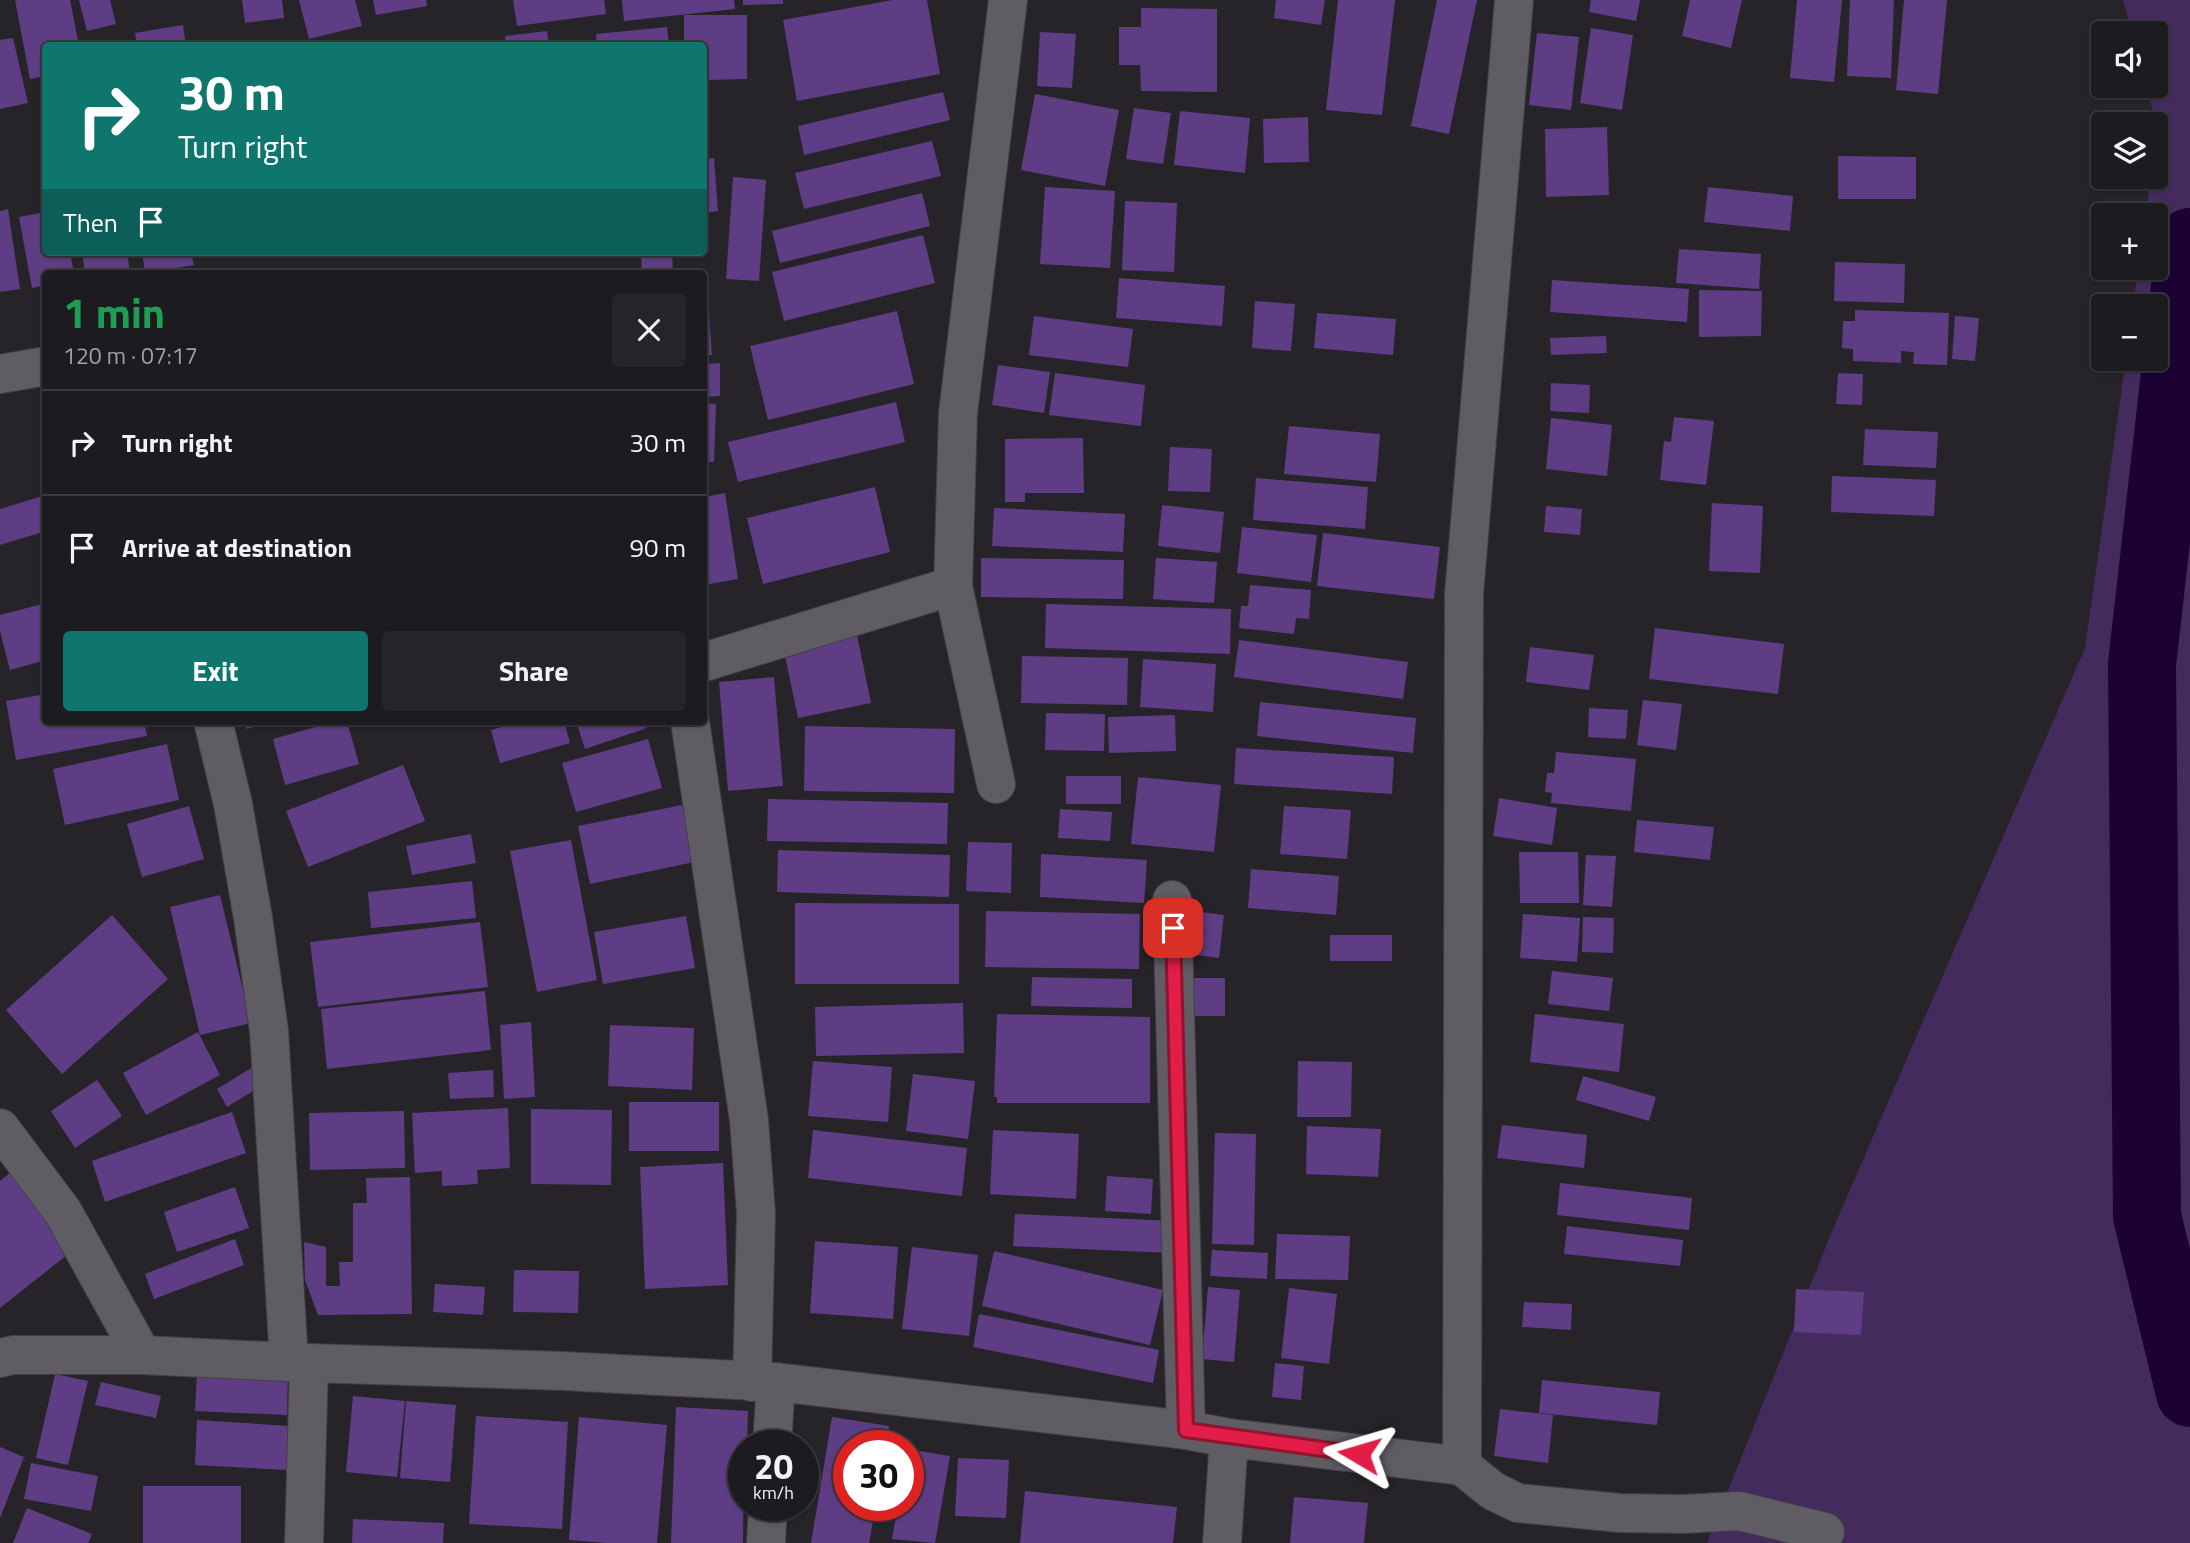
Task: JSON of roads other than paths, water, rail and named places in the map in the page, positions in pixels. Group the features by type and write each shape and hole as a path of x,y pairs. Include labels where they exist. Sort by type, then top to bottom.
{"street":[{"path":"996,784 953,586 958,413 1008,0"},
{"path":"1462,1466 1464,594 1514,0"},
{"path":"0,374 42,367"},
{"path":"707,661 953,586"},
{"path":"214,725 233,804 269,1031 299,1362 304,1543"},
{"path":"691,725 749,1120 764,1382 770,1430"},
{"path":"1172,900 1186,1430"},
{"path":"0,1128 63,1212 142,1355"},
{"path":"0,1358 13,1355 142,1355 563,1371 764,1382 1186,1430 1229,1438 1462,1466 1493,1491 1518,1503 1620,1514 1739,1511 1825,1532"},
{"path":"1222,1543 1229,1438"},
{"path":"766,1543 767,1521"}],"waterway":[{"path":"2190,242 2142,664 2147,1216 2190,1393"}]}
